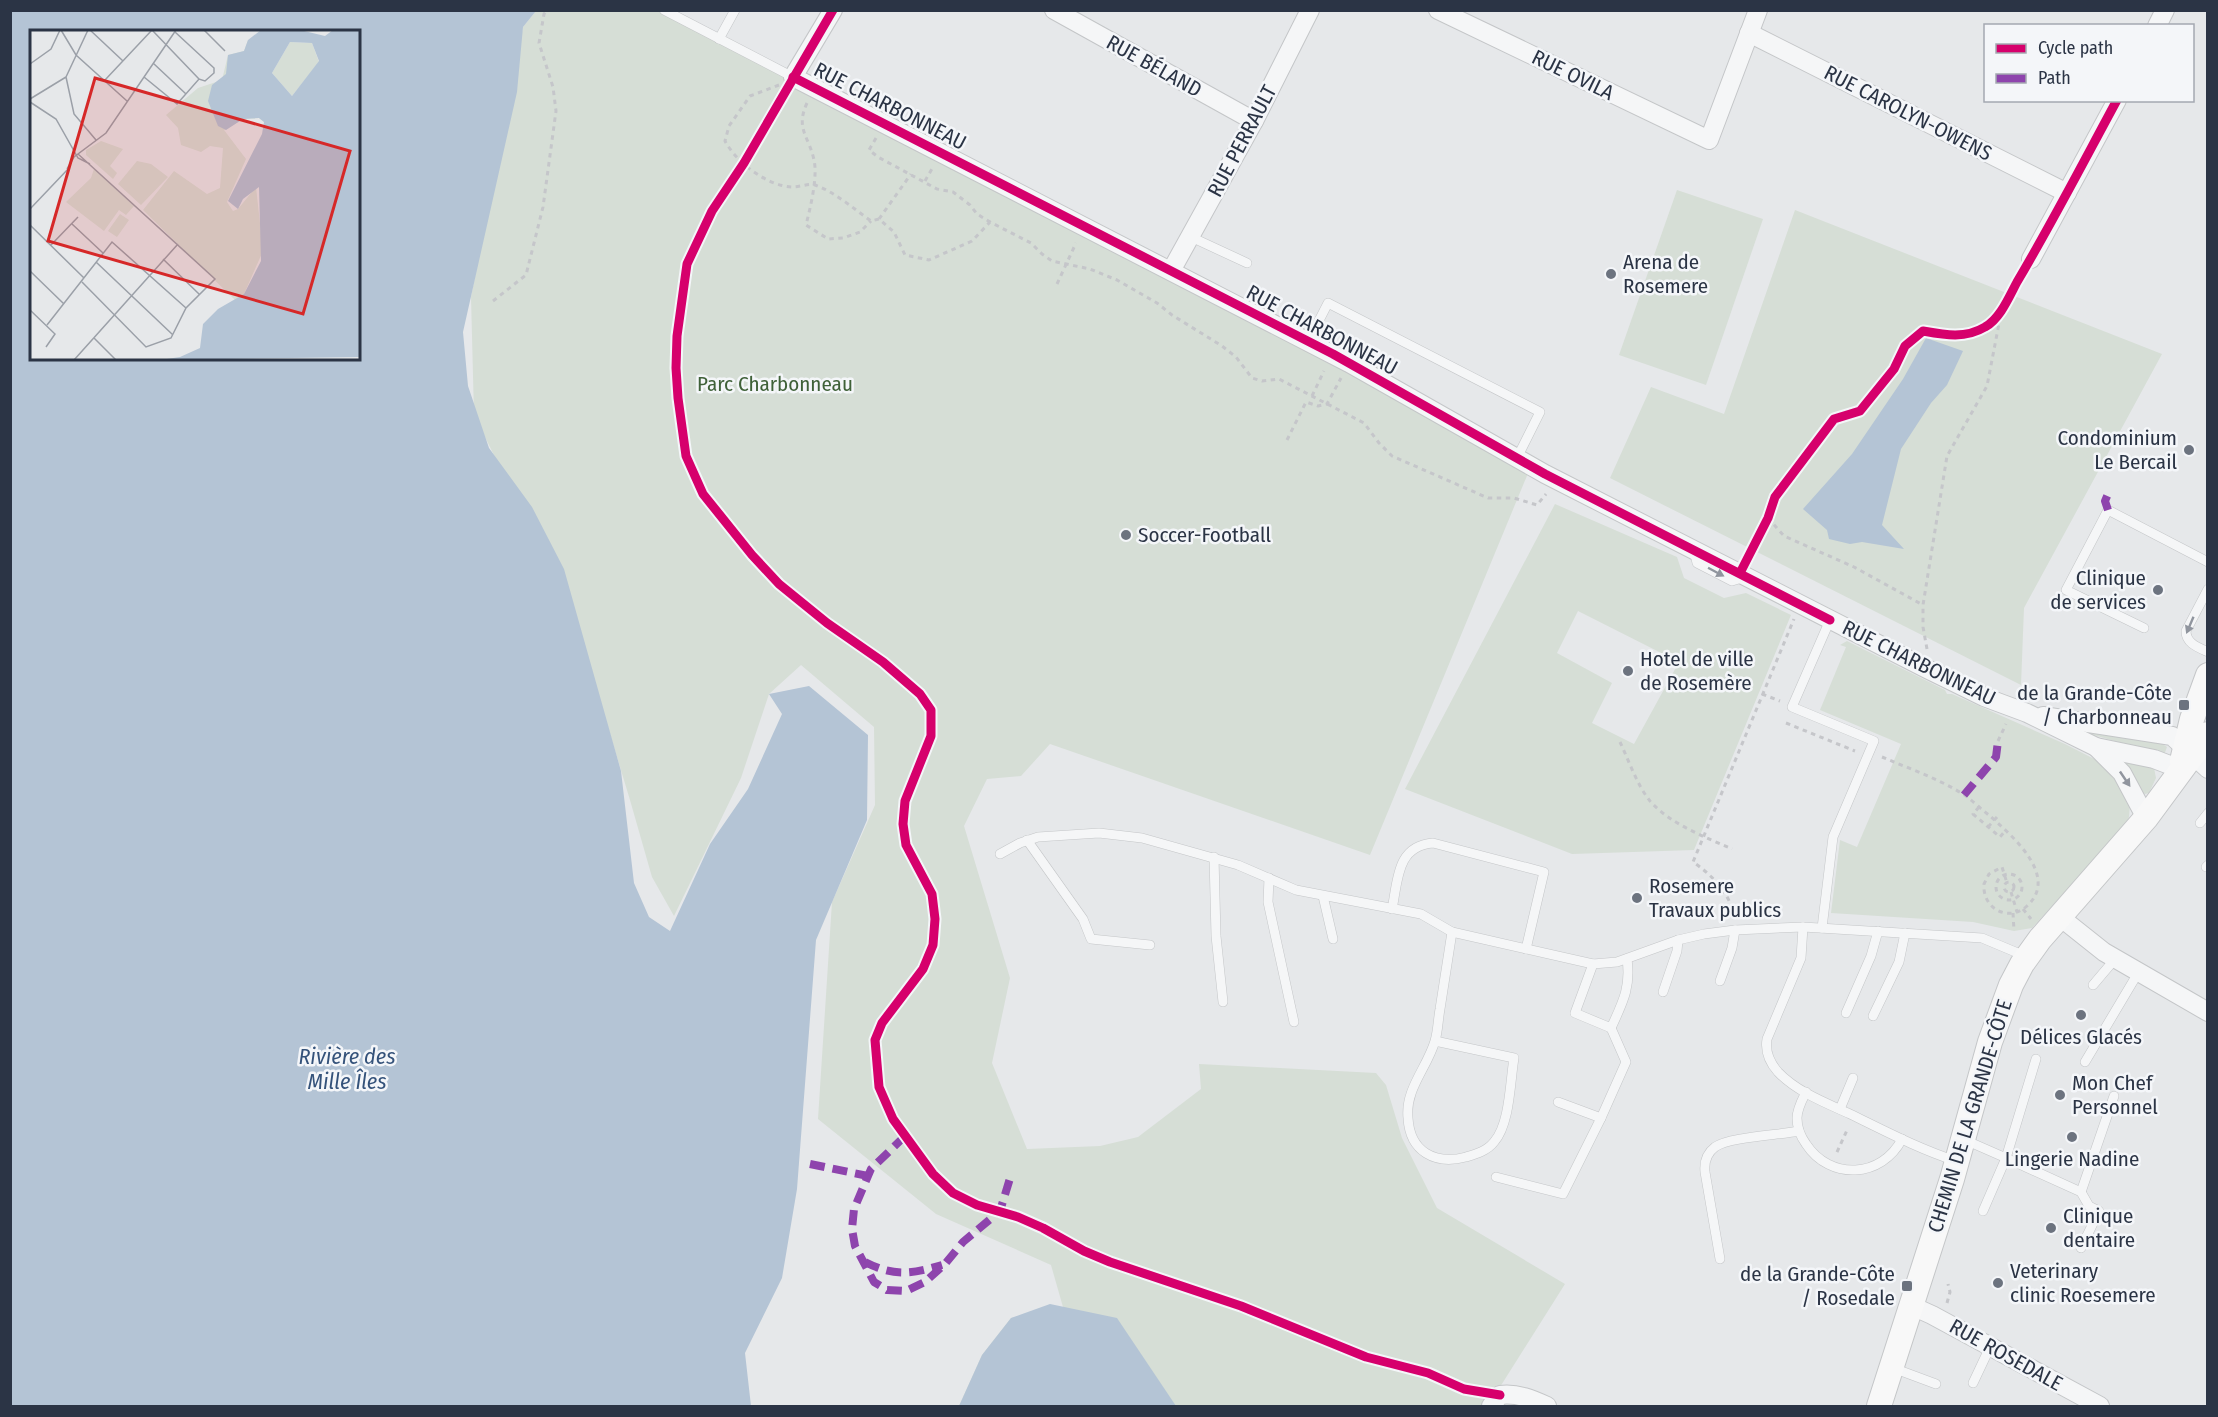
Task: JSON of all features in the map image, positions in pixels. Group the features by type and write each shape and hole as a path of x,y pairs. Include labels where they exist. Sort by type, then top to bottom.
{"main road":[{"name":"CHEMIN DE LA GRANDE-CÔTE","path":"2192,760 2192,720 2208,675"},
{"name":"CHEMIN DE LA GRANDE-CÔTE","path":"1879,1407 1960,1150 1999,1017 2011,986 2027,957 2146,818 2192,760 2208,734"}],"street":[{"path":"791,80 833,10"},
{"name":"RUE BÉLAND","path":"1054,10 1254,121"},
{"name":"RUE PERRAULT","path":"1172,271 1254,121 1310,10"},
{"name":"RUE OVILA","path":"1438,10 1708,140 1749,33"},
{"path":"1749,33 1758,10"},
{"path":"2158,24 2166,10"},
{"name":"RUE CAROLYN-OWENS","path":"1749,33 2067,193"},
{"name":"RUE CHARBONNEAU","path":"791,80 1084,226 1341,358 1517,458 1927,669 2027,713 2096,747 2154,759 2192,760"},
{"path":"2031,259 2116,102"},
{"name":"RUE CHARBONNEAU","path":"2027,713 2172,736 2192,760"},
{"name":"RUE CHARBONNEAU","path":"2096,747 2121,773 2146,818"},
{"path":"2060,917 2084,938 2115,959 2208,1012"},
{"name":"RUE ROSEDALE","path":"1911,1306 1932,1315 2100,1407"},
{"path":"1495,1401 1518,1395 1547,1407"}],"lane":[{"path":"664,10 791,80"},
{"path":"719,39 735,10"},
{"path":"1191,237 1248,263"},
{"path":"1308,342 1328,303 1540,412 1517,458"},
{"path":"2144,628 2066,590 2108,510 2207,561"},
{"path":"2208,590 2186,631 2186,638 2189,641 2208,652"},
{"path":"1822,928 1833,837 1874,741 1792,707 1830,620"},
{"path":"2200,823 2208,813"},
{"path":"1000,854 1027,840 1051,836 1114,834 1164,843 1214,857 1296,890 1420,914 1452,932 1593,964 1610,964 1678,940 1735,930 1803,927 1982,938 2027,957"},
{"path":"1027,840 1083,919 1091,939 1150,945"},
{"path":"1392,909 1403,858 1420,845 1433,843 1544,872 1526,949"},
{"path":"1214,857 1216,936 1223,1002"},
{"path":"1269,878 1268,902 1294,1022"},
{"path":"1323,896 1333,939"},
{"path":"1803,927 1801,958 1766,1043 1768,1055 1774,1067 1788,1081 1806,1092 1931,1154 1960,1150 2006,1158 2081,1192 2089,1206 2099,1210 2081,1248"},
{"path":"1720,981 1732,948 1735,930"},
{"path":"1846,1013 1871,956 1878,931"},
{"path":"1435,1041 1514,1058 1503,1124 1494,1142 1480,1152 1451,1160 1442,1160 1424,1153 1413,1139 1408,1119 1408,1106 1411,1092 1435,1041 1452,932"},
{"path":"1873,1016 1899,962 1905,933"},
{"path":"1663,992 1677,951 1678,940"},
{"path":"1611,1028 1628,991 1627,959"},
{"path":"2093,985 2115,959"},
{"path":"1496,1177 1563,1194 1601,1118 1626,1062 1611,1028 1575,1012 1593,964"},
{"path":"2085,1062 2138,973"},
{"path":"1983,1211 2006,1158 2036,1059"},
{"path":"1840,1109 1853,1078"},
{"path":"1806,1092 1797,1114 1799,1131 1804,1142 1818,1159 1830,1166 1850,1170 1866,1169 1882,1162 1894,1152 1902,1139"},
{"path":"2081,1192 2114,1096"},
{"path":"1558,1102 1601,1118"},
{"path":"1720,1259 1705,1172 1705,1162 1709,1152 1721,1143 1799,1131"},
{"path":"1973,1383 1990,1347"},
{"path":"1892,1368 1936,1384"}],"path":[{"path":"493,301 526,275 543,207 556,111 553,87 539,43 544,14 547,10"},
{"path":"784,93 791,80"},
{"path":"791,80 750,96 729,126 725,141 732,154 741,167 772,182 790,187 814,184 871,221"},
{"path":"801,120 815,161 814,184 806,225 828,239 843,238 860,232 871,221 879,219 911,174"},
{"path":"879,132 869,150 878,157 937,189 953,192 970,205 977,214 1031,243 1042,254 1065,265 1090,269 1117,280 1156,303 1222,346 1236,357 1252,378 1262,381 1279,379 1364,423 1392,456 1488,498 1514,498 1537,505 1541,503 1548,490"},
{"path":"741,167 750,153"},
{"path":"879,219 894,232 905,255 929,260 972,241 990,222"},
{"path":"1057,284 1084,226"},
{"path":"1988,326 2008,298"},
{"path":"1927,669 1923,605 1947,456 1987,386 2002,308"},
{"path":"1312,396 1341,358"},
{"path":"1327,404 1341,358"},
{"path":"1287,440 1306,402 1318,406 1327,404"},
{"path":"1771,507 1765,522 1784,536 1854,567 1923,605"},
{"path":"1734,918 1731,906 1719,885 1693,862 1796,615"},
{"path":"1762,694 1792,707"},
{"path":"1998,741 2008,720"},
{"path":"1786,723 1842,746"},
{"path":"1620,742 1649,800 1673,819 1732,849"},
{"path":"1893,762 1948,786 1967,797 1995,818 2016,839 2028,854 2036,871 2036,894 2033,900 2015,913 1999,912 1991,905 1984,889 1984,878 2002,867 2007,883 2005,890 2011,892"},
{"path":"1980,807 1973,814 2000,837 2006,830"},
{"path":"1988,827 1995,818"},
{"path":"2004,875 2013,875 2020,881 2021,891 2013,900 2003,899 1996,891 1996,884 2004,875"},
{"path":"2007,883 2010,882 2014,886 2011,892 2015,913 2014,931"},
{"path":"1834,1156 1842,1140"},
{"path":"1946,1307 1950,1292 1948,1284"}],"green space":[{"name":"Parc Charbonneau","path":"673,10 1531,466 1370,855 1050,744 1021,776 987,779 964,826 1010,978 992,1063 1027,1149 1100,1146 1138,1137 1201,1089 1199,1064 1376,1073 1386,1085 1402,1138 1437,1208 1565,1284 1488,1406 959,1406 982,1355 1011,1318 1063,1307 1051,1265 936,1214 818,1119 832,902 875,805 874,727 801,665 769,694 741,778 674,916 652,877 575,618 474,415 471,297 523,27 536,11"},
{"path":"1677,190 1763,219 1706,385 1619,355"},
{"path":"1795,210 2162,354 2024,608 2021,685 1610,478 1651,387 1724,414"},
{"path":"1555,504 1677,557 1684,578 1724,598 1746,593 1791,615 1694,850 1572,854 1405,789","holes":["1578,611 1679,662 1634,744 1592,723 1612,683 1557,653"]},
{"path":"1847,641 1945,690 1947,694 1952,694 2065,744 2110,769 2130,804 2129,817 2125,826 2032,928 2014,931 1973,922 1831,913 1840,840 1857,847 1901,744 1820,710 1846,647 1840,645"},
{"path":"2090,731 2161,743 2167,747 2164,755 2090,734"},
{"path":"2123,758 2154,768 2156,778 2149,793 2141,792 2121,764"}],"water":[{"name":"Rivière des Mille Îles","path":"10,11 536,11 523,27 517,92 463,332 468,386 489,448 532,507 564,569 621,771 634,883 649,917 670,931 710,844 748,789 782,714 769,694 809,686 868,735 867,820 816,940 797,1189 782,1278 745,1353 751,1406 11,1406"},
{"path":"1926,338 1963,351 1947,385 1931,403 1901,449 1882,525 1904,549 1862,542 1850,544 1829,539 1827,530 1803,509 1852,454 1903,379"},
{"path":"1050,1304 1117,1318 1176,1406 959,1406 982,1355 1011,1318"}],"marked path":[{"path":"2108,494 2105,501 2108,510"},
{"path":"1964,795 1996,757 1998,741"},
{"path":"905,1136 871,1169 854,1209 852,1229 855,1246 874,1282 887,1290 906,1291 925,1282 945,1264 963,1242 1000,1211 1011,1175"},
{"path":"810,1164 868,1176"},
{"path":"865,1262 894,1272 912,1272 942,1265"}],"cycle path":[{"path":"833,10 744,163 712,211 687,264 677,336 676,368 686,456 703,494 752,555 779,584 827,623 883,662 920,694 931,710 931,736 905,801 903,824 906,845 932,894 935,919 933,945 923,969 882,1023 875,1040 879,1087 893,1119 933,1174 953,1193 977,1205 1018,1217 1110,1262 1241,1306 1366,1357 1428,1373 1464,1389 1500,1395"},
{"path":"793,77 1333,354 1545,474 1830,620"},
{"path":"1740,573 1768,518 1775,497 1834,419 1860,411 1894,369 1905,346 1923,331 1955,335 1977,331 2000,313 2116,102"}],"place":[{"name":"Arena de Rosemere","path":"1611,274"},
{"name":"Condominium Le Bercail","path":"2189,450"},
{"name":"Soccer-Football","path":"1126,535"},
{"name":"Clinique de services","path":"2158,590"},
{"name":"Hotel de ville de Rosemère","path":"1628,671"},
{"name":"de la Grande-Côte / Charbonneau","path":"2184,705"},
{"name":"Rosemere Travaux publics","path":"1637,898"},
{"name":"Délices Glacés","path":"2081,1015"},
{"name":"Mon Chef Personnel","path":"2060,1095"},
{"name":"Lingerie Nadine","path":"2072,1137"},
{"name":"Clinique dentaire","path":"2051,1228"},
{"name":"Veterinary clinic Roesemere","path":"1998,1283"},
{"name":"de la Grande-Côte / Rosedale","path":"1907,1286"}]}
